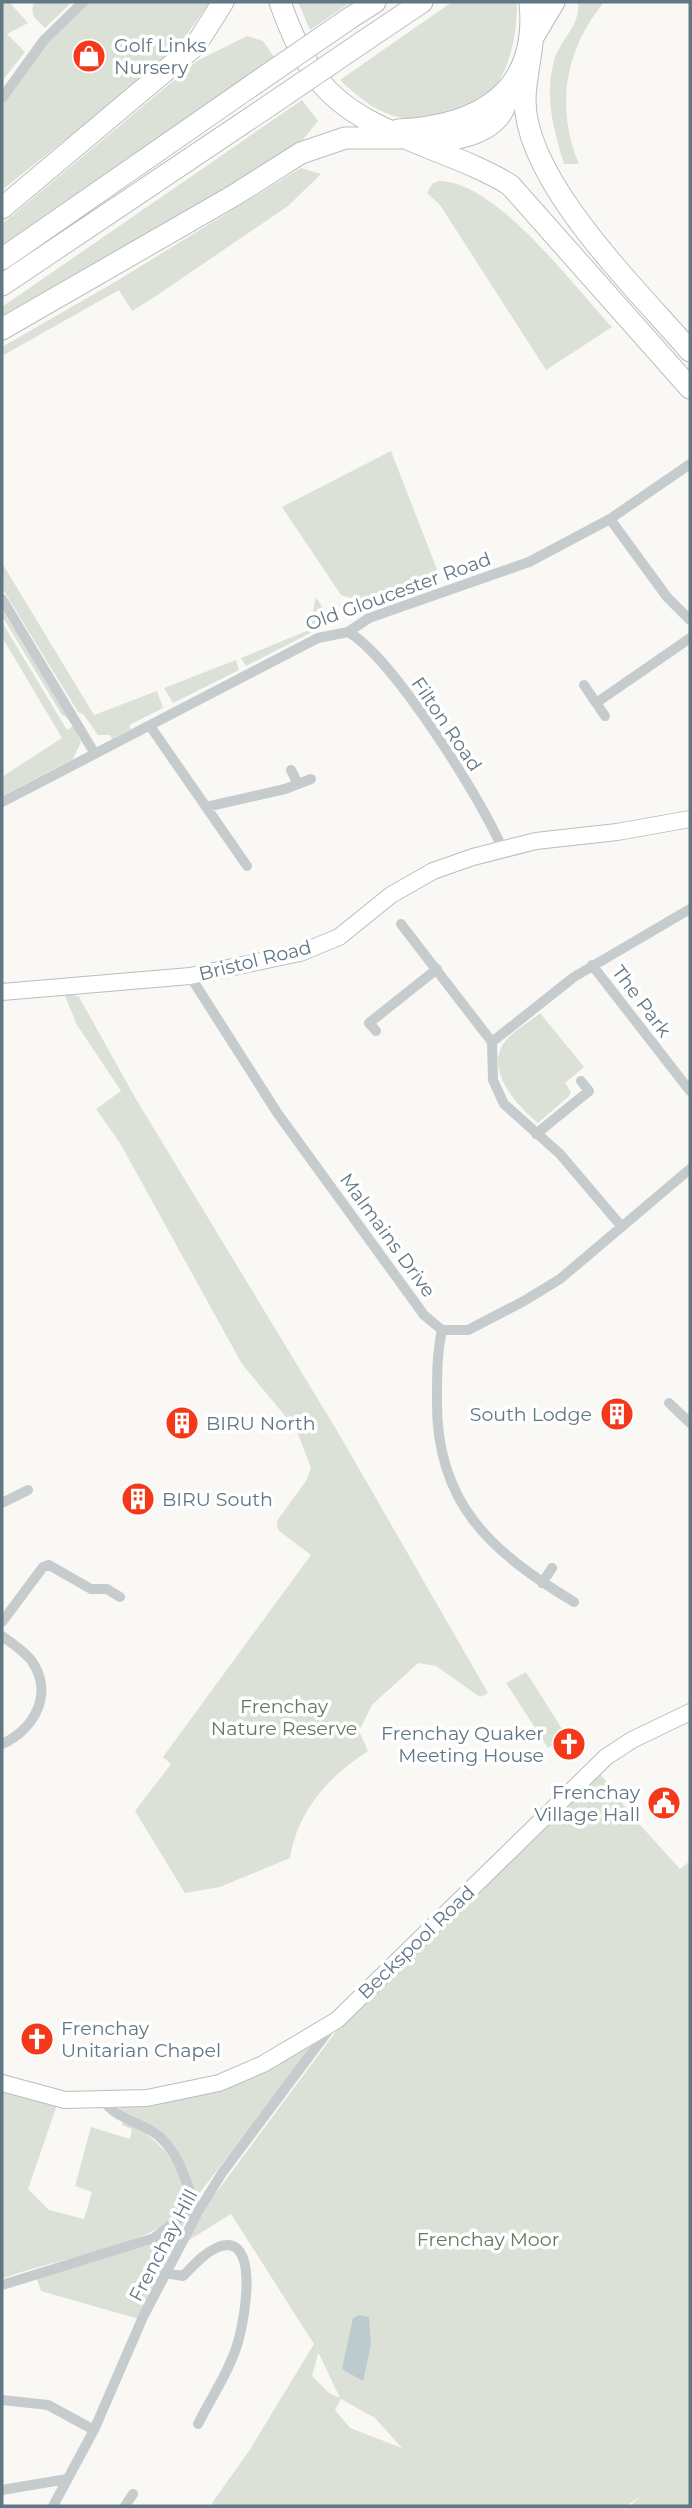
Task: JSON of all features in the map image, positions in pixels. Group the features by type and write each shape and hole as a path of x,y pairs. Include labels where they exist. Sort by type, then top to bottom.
{"highway":[{"path":"2,208 197,45 223,2"},
{"path":"280,2 290,32 317,78 335,97 358,114 481,168 510,185 690,388"},
{"path":"2,259 375,2"},
{"path":"2,285 422,2"},
{"path":"530,2 532,42 525,103 538,159 559,195 690,351"},
{"path":"2,329 233,196 301,153 345,138 406,136 456,122 509,90 554,2"}],"street":[{"path":"2,98 44,40 83,2"},
{"name":"Old Gloucester Road","path":"2,802 318,638 348,632 369,618 529,562 610,519 690,464"},
{"path":"610,519 667,597 690,620"},
{"path":"2,600 96,754"},
{"name":"Filton Road","path":"348,632 374,651 438,739 495,831 502,848"},
{"path":"596,703 690,638"},
{"path":"584,685 605,716"},
{"path":"150,726 247,866"},
{"path":"291,770 298,785"},
{"path":"206,807 298,785 311,779"},
{"name":"Bristol Road","path":"2,992 190,976 300,953 339,937 391,895 433,871 502,848 690,819"},
{"path":"492,1042 593,965 690,909"},
{"path":"401,924 492,1042 491,1072 499,1097 510,1111 560,1154 622,1227"},
{"name":"The Park","path":"593,965 690,1091"},
{"path":"376,1031 369,1023 437,969"},
{"name":"Malmains Drive","path":"190,976 278,1114 424,1315 442,1330"},
{"path":"536,1134 589,1091 581,1081"},
{"path":"575,1602 510,1560 475,1525 449,1479 436,1423 437,1349 442,1330 468,1330 560,1279 690,1169"},
{"path":"669,1403 690,1423"},
{"path":"2,1503 28,1490"},
{"path":"2,1622 43,1567 50,1564 91,1589 107,1589 120,1597"},
{"path":"542,1583 552,1568"},
{"path":"2,1636 33,1663 41,1691 36,1713 29,1726 2,1744"},
{"name":"Beckspool Road","path":"2,2083 65,2100 147,2098 219,2083 263,2064 337,2020 606,1757 643,1734 690,1712"},
{"name":"Frenchay Hill","path":"53,2506 94,2430 165,2273 198,2212 222,2173 337,2020"},
{"path":"2,2285 154,2238 185,2214 198,2212 180,2164 162,2139 142,2124 107,2108 104,2100"},
{"path":"165,2273 183,2276 218,2247 228,2245 237,2249 243,2257 246,2293 237,2345 198,2424"},
{"path":"2,2400 48,2405 94,2430"},
{"path":"2,2490 67,2479"},
{"path":"125,2506 133,2494"}],"green space":[{"path":"2,2 9,2 28,23 7,34 25,52 2,81"},
{"path":"34,2 72,2 45,28 33,14"},
{"path":"89,2 210,2 180,44 149,73 2,190 2,106 46,44"},
{"path":"298,2 351,2 310,30"},
{"path":"452,2 517,2 510,55 499,80 482,101 434,117 404,118 378,110 340,80"},
{"path":"578,2 604,2 580,40 573,59 566,100 567,121 579,164 564,164 550,101 551,75 557,53 576,18"},
{"path":"247,36 263,41 274,57 2,247 2,224 197,61"},
{"path":"302,100 318,121 292,153 2,322 2,307"},
{"path":"301,168 321,174 288,206 153,298 132,311 119,290 2,356 2,347 115,282"},
{"path":"438,181 461,185 509,216 556,263 612,327 546,370 440,205 427,193 432,184"},
{"path":"391,451 438,572 357,600 341,595 282,507"},
{"path":"2,563 94,715 157,691 163,708 129,725 131,729 112,739 110,735 98,735 84,715 78,712 2,588"},
{"path":"316,597 323,608 318,629 246,666 241,658 309,630"},
{"path":"2,610 68,718 62,715 2,616"},
{"path":"2,622 67,730 73,726 81,742 73,759 2,796 2,777 62,738 2,637"},
{"path":"236,660 239,670 173,703 164,688"},
{"name":"Frenchay Nature Reserve","path":"69,993 79,997 136,1099 339,1434 488,1693 480,1697 436,1666 418,1663 372,1705 359,1731 368,1751 340,1772 317,1796 300,1825 290,1858 220,1887 185,1893 135,1811 171,1764 163,1757 311,1555 278,1530 277,1521 306,1481 311,1468 296,1429 242,1364 120,1143 96,1109 121,1091 77,1025 65,996"},
{"path":"540,1013 584,1067 565,1083 571,1092 568,1097 538,1123 507,1089 498,1057 509,1037"},
{"path":"526,1672 566,1735 548,1748 506,1683"},
{"name":"Frenchay Moor","path":"599,1772 633,1817 680,1869 690,1861 690,2506 630,2506 641,2496 626,2506 215,2506 212,2503 249,2451 314,2344 231,2214 186,2242 213,2197 340,2026","holes":["319,2354 340,2398 329,2393 312,2376","341,2399 375,2418 402,2448 350,2428 335,2410"]},
{"path":"306,2045 310,2049 198,2195 193,2192 152,2126 120,2109 121,2105 147,2103"},
{"path":"2,2090 57,2105 28,2189 49,2210 84,2219 92,2192 75,2186 91,2127 130,2139 132,2129 122,2125 123,2118 150,2137 171,2159 184,2189 184,2205 173,2219 129,2241 2,2279"},
{"path":"182,2220 185,2221 139,2319 41,2291 36,2277 144,2246"}],"shaded area":[{"path":"359,2315 369,2317 371,2345 363,2381 342,2369 353,2318"}],"place":[{"name":"Golf Links Nursery","path":"89,56"},
{"name":"South Lodge","path":"617,1414"},
{"name":"BIRU North","path":"182,1423"},
{"name":"BIRU South","path":"138,1499"},
{"name":"Frenchay Quaker Meeting House","path":"569,1744"},
{"name":"Frenchay Village Hall","path":"664,1803"},
{"name":"Frenchay Unitarian Chapel","path":"37,2039"}]}
